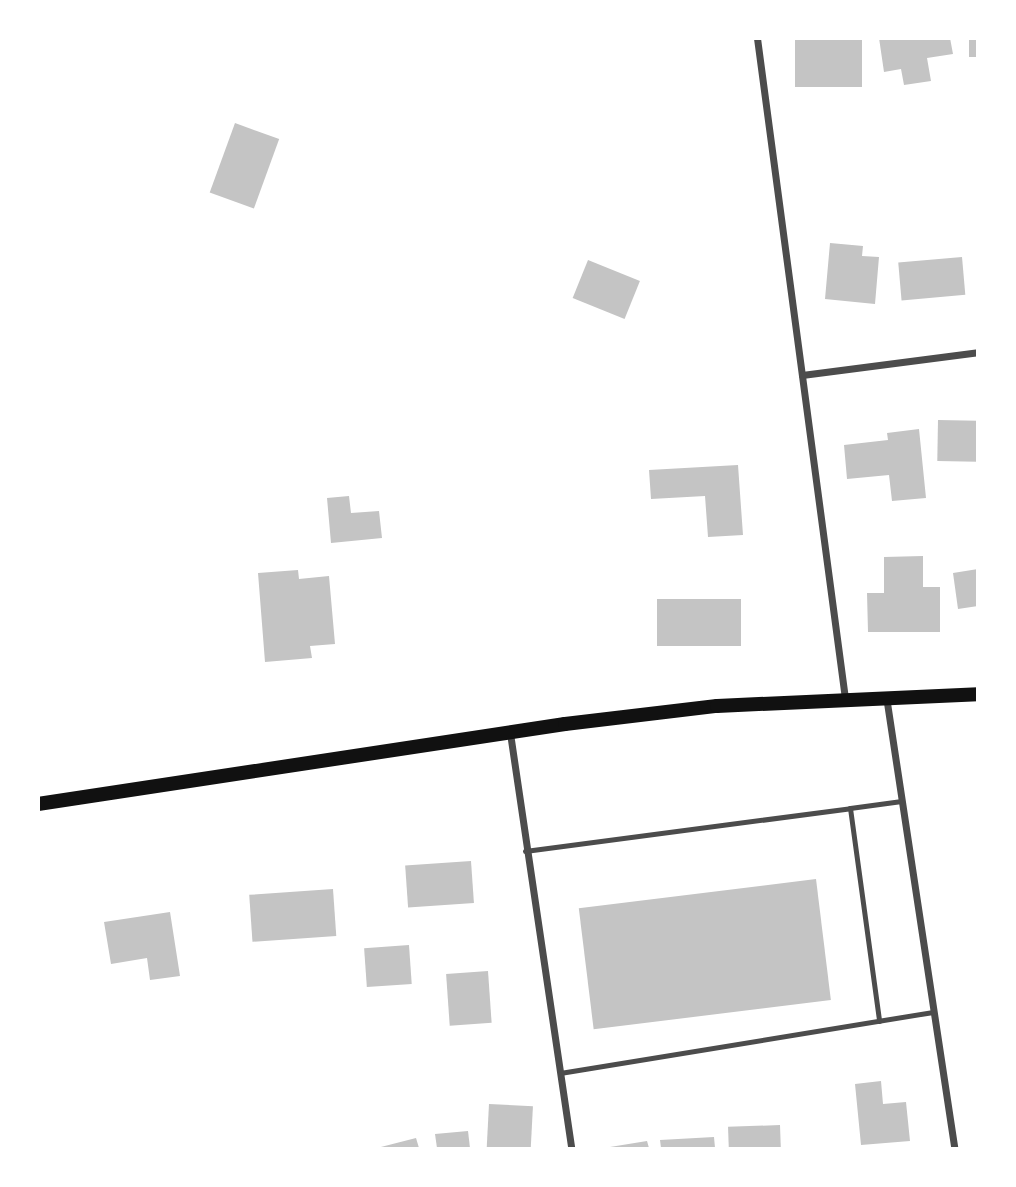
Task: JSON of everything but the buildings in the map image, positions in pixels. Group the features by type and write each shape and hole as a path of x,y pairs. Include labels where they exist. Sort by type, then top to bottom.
{"main road":[{"path":"38,804 510,733 716,706 886,696 978,694"}],"street":[{"path":"757,38 845,698"},
{"path":"802,374 978,352"},
{"path":"886,696 954,1149"},
{"path":"510,733 525,851 571,1149"}],"lane":[{"path":"525,851 902,802"},
{"path":"850,808 878,1021"},
{"path":"560,1073 933,1012"}]}
